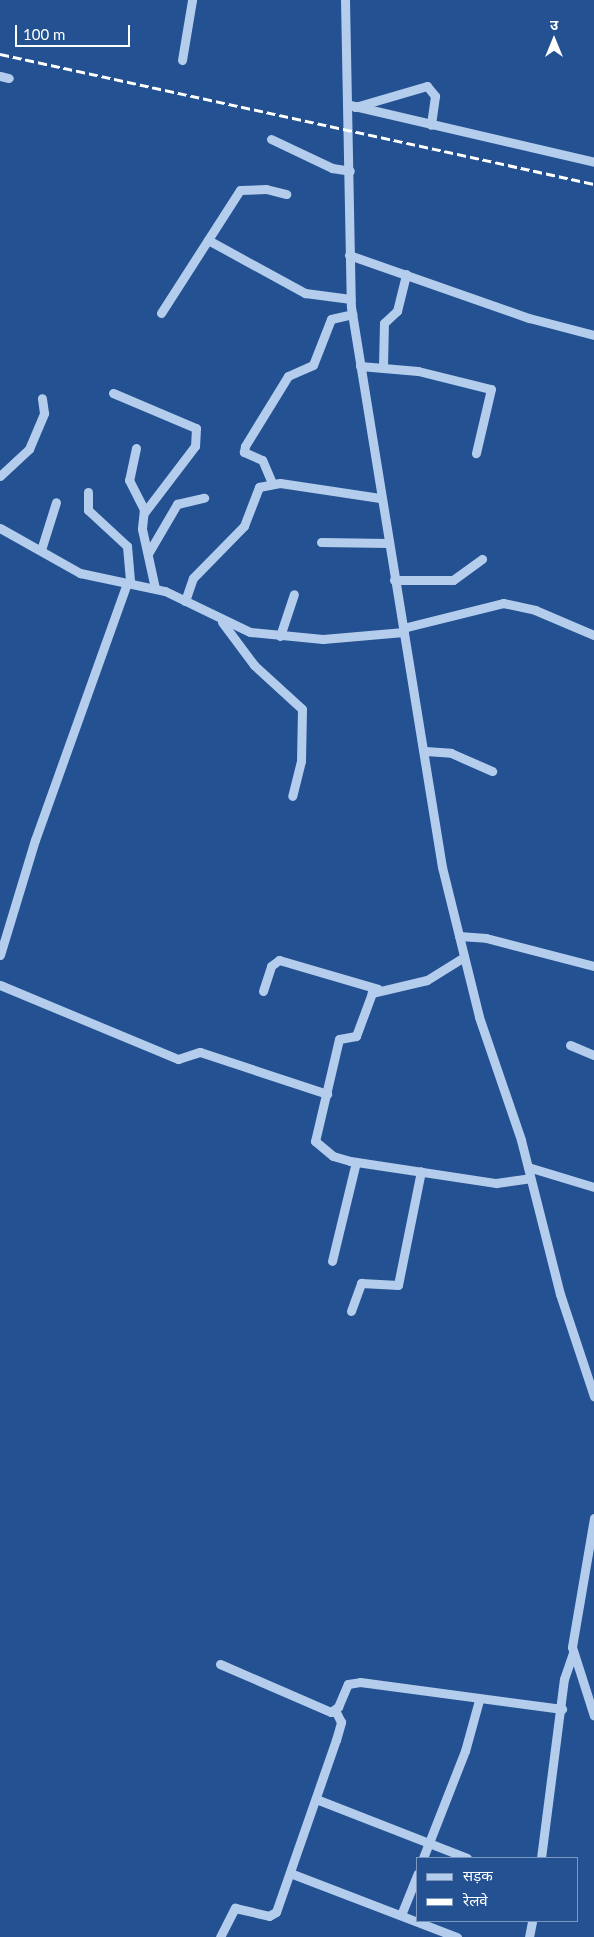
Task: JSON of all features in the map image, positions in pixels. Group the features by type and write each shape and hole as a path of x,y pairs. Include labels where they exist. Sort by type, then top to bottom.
{"street":[{"path":"182,60 192,0"},
{"path":"345,0 352,106 350,299 380,498 425,751 442,867 464,957 528,1167 560,1294 592,1377 594,1396"},
{"path":"352,106 427,86 435,96 431,125"},
{"path":"352,106 594,162"},
{"path":"271,138 332,168 350,171"},
{"path":"161,314 243,188 286,194"},
{"path":"208,240 305,293 350,299"},
{"path":"349,255 528,318 594,335"},
{"path":"383,366 384,322 397,311 406,274"},
{"path":"272,483 262,460 244,452 245,446 268,416 288,376 314,364 331,319 352,314"},
{"path":"360,366 383,366 491,389 476,453"},
{"path":"113,393 196,428 195,446 144,513 142,529 149,552 154,588"},
{"path":"0,476 29,449 44,413 42,398"},
{"path":"136,448 129,480 144,513"},
{"path":"185,601 193,578 244,526 256,490 272,483 380,498"},
{"path":"0,955 35,840 128,583 127,546 88,510 88,492"},
{"path":"149,552 177,504 204,498"},
{"path":"41,550 56,502"},
{"path":"0,528 80,573 154,588 185,601 222,621 280,636 341,638 403,630 503,603 535,610 594,636"},
{"path":"321,542 388,543"},
{"path":"394,580 453,580 482,559"},
{"path":"280,636 294,594"},
{"path":"222,621 254,665 302,709 301,761 292,796"},
{"path":"425,751 451,753 492,771"},
{"path":"459,936 486,938 594,966"},
{"path":"263,991 270,966 279,960 378,989 427,980 464,957"},
{"path":"0,985 178,1058 200,1052 327,1094"},
{"path":"378,989 366,1003 356,1036 339,1039 315,1141 334,1156 356,1162 496,1183 530,1178"},
{"path":"570,1045 594,1055"},
{"path":"332,1262 356,1162"},
{"path":"528,1167 594,1187"},
{"path":"351,1311 359,1284 398,1285 421,1171"},
{"path":"541,1857 562,1709 566,1666 572,1650 594,1518"},
{"path":"572,1650 594,1716"},
{"path":"220,1664 325,1710 336,1710"},
{"path":"220,1937 235,1908 273,1915 316,1799 339,1729 336,1710 354,1682 479,1700 562,1709"},
{"path":"423,1857 465,1751 479,1700"},
{"path":"316,1799 464,1857"},
{"path":"290,1872 416,1921"},
{"path":"401,1915 416,1878"},
{"path":"419,1922 457,1937"},
{"path":"529,1937 532,1922"}],"railway":[{"path":"0,54 594,184"}]}
